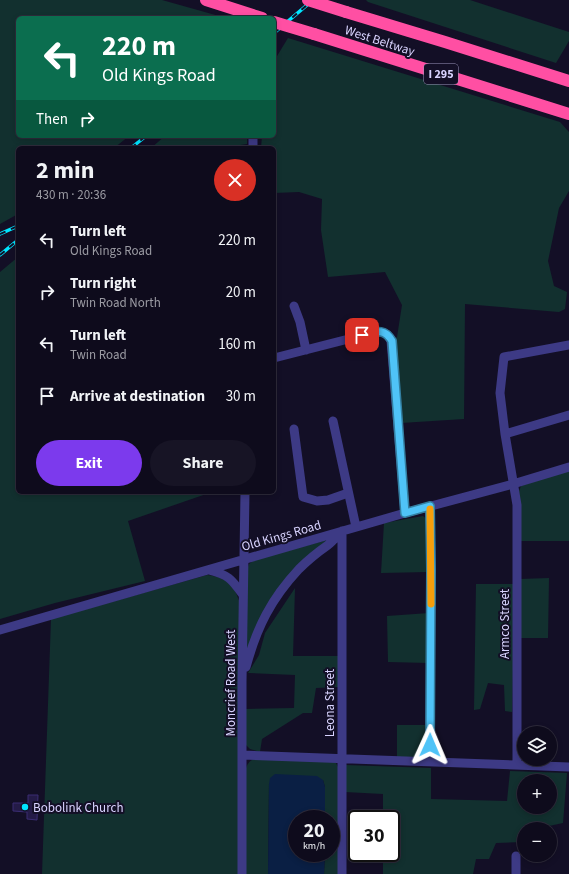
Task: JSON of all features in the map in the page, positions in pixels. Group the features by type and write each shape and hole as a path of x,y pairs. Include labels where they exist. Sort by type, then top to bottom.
{"highway":[{"path":"206,0 256,16"},
{"name":"West Beltway","path":"308,0 569,81"},
{"name":"West Beltway","path":"276,23 569,114"}],"street":[{"path":"294,306 302,330 306,350"},
{"path":"276,358 376,332 385,333 389,336 392,341 405,513"},
{"name":"Armco Street","path":"517,726 517,505 505,434 500,393 504,357 569,345"},
{"path":"505,434 569,415"},
{"path":"333,421 356,527"},
{"path":"294,429 303,497 317,501 328,500 348,492"},
{"name":"Old Kings Road","path":"0,630 569,467"},
{"name":"Moncrief Road West","path":"242,874 242,682 245,494"},
{"path":"430,506 430,761"},
{"path":"242,682 251,647 272,602 300,568 342,531"},
{"name":"Leona Street","path":"342,531 342,874"},
{"path":"208,570 224,574 234,582 243,595"},
{"path":"243,755 517,764"},
{"path":"552,766 569,767"},
{"path":"516,856 516,874"}],"green space":[{"path":"0,0 162,0 219,16 16,16 16,138 126,138 116,146 16,146 16,215 0,224"},
{"path":"366,0 470,0 569,32 569,41 556,63 368,2"},
{"path":"288,38 560,122 569,132 569,191 559,208 548,261 554,286 567,292 565,309 559,312 465,304 464,419 401,423 394,339 397,337 402,305 385,272 328,277 321,230 322,199 299,192 276,193 276,146 261,146 262,138 276,138 276,58"},
{"path":"163,138 247,138 247,144 234,146 153,146"},
{"path":"16,259 16,494 206,494 128,521 145,581 55,603 0,619 0,272"},
{"path":"569,470 569,541 520,541 519,491 521,486"},
{"path":"423,516 428,520 428,572 381,573 384,523"},
{"path":"327,540 328,541 297,567 246,652 247,569 249,564 254,560"},
{"path":"207,575 215,576 230,584 236,592 240,603 238,874 42,874 51,619"},
{"path":"549,578 548,638 519,638 520,579"},
{"path":"476,584 515,584 512,712 505,711 504,685 488,683 480,709 474,710"},
{"path":"295,588 293,656 340,656 339,687 316,688 312,713 303,713 262,739 260,752 250,749 246,745 246,709 294,708 295,675 248,673 259,655 265,633"},
{"path":"429,613 429,663 388,662 387,616"},
{"path":"397,725 426,725 425,749 417,758 397,757"},
{"path":"257,758 332,761 336,763 339,769 339,810 325,810 325,787 323,780 269,784 268,874 246,874 246,768 253,760"},
{"path":"346,765 431,768 431,799 507,801 510,771 567,773 563,823 557,824 557,822 517,822 517,842 496,843 489,859 476,859 473,874 383,874 383,862 400,862 400,810 383,810 383,794 345,792"},
{"path":"325,862 339,862 339,874 324,874"}],"water":[{"path":"275,774 317,776 323,780 325,787 325,810 288,810 288,862 325,862 324,874 268,874 270,778"}],"building":[{"name":"Bobolink Church","path":"28,795 38,795 37,820 27,819 27,812 13,811 13,803 28,803"}],"railway":[{"path":"276,31 313,0"},
{"path":"134,146 144,138"},
{"path":"0,234 16,227"},
{"path":"0,255 16,242"}],"slow traffic":[{"path":"430,509 431,604"}],"place":[{"name":"Bobolink Church","path":"25,807"}],"route":[{"path":"362,335 381,332 389,336 392,341 405,513 430,506 430,745"}]}
